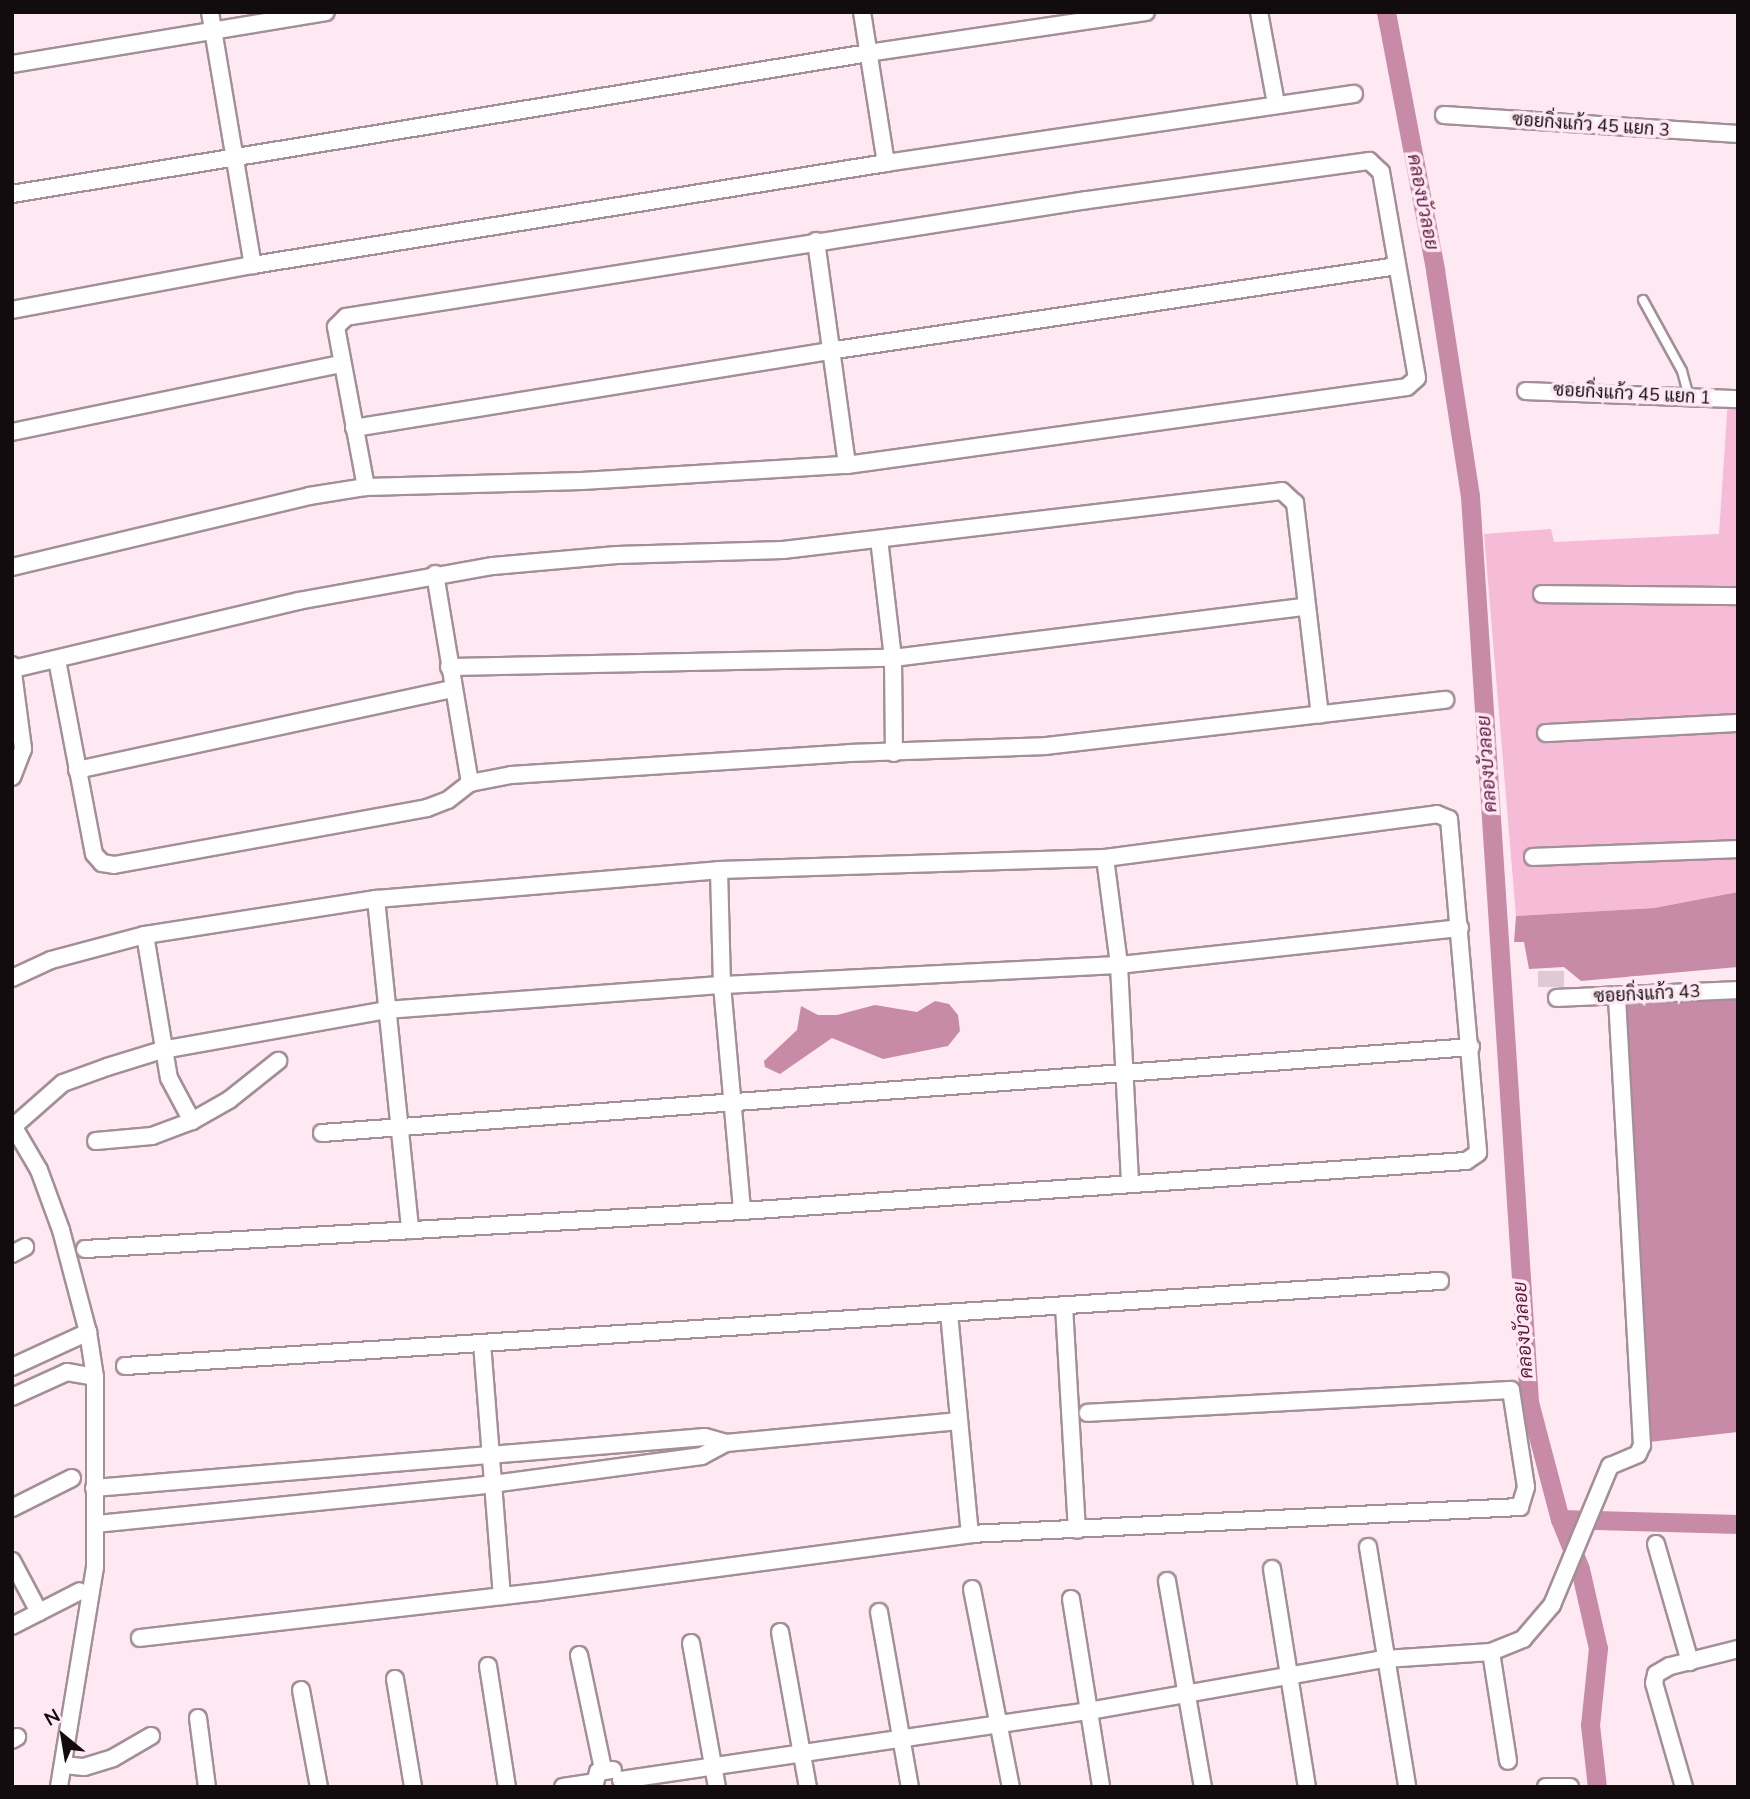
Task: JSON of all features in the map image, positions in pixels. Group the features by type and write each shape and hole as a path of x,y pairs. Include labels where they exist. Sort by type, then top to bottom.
{"street":[{"path":"210,12 253,265"},
{"path":"12,64 326,12"},
{"path":"863,12 886,163"},
{"path":"12,194 868,53 1146,12"},
{"path":"1259,12 1276,104"},
{"path":"12,310 253,265 886,163 1354,94"},
{"name":"ซอยกิ่งแก้ว 45 แยก 3","path":"1444,115 1738,134"},
{"path":"12,567 309,496 366,487 582,481 847,464 1406,387 1417,378 1381,172 1369,161 816,241 346,317 336,327 366,487"},
{"path":"816,241 847,464"},
{"path":"354,428 830,351 1397,266"},
{"path":"12,432 341,364"},
{"name":"ซอยกิ่งแก้ว 45 แยก 1","path":"1526,391 1738,399"},
{"path":"12,777 23,750 13,667 57,660 298,601 435,574 556,559 783,550 1282,491 1295,503 1305,607 1320,715"},
{"path":"879,539 893,658 894,753"},
{"path":"435,574 452,690 470,783"},
{"path":"1542,594 1738,596"},
{"path":"449,667 893,658 1305,607"},
{"path":"57,660 94,854 102,863 114,865 427,808 448,800 470,783 511,775 1046,746 1445,700"},
{"path":"77,770 452,690"},
{"path":"1546,733 1738,723"},
{"path":"12,978 51,960 145,935 376,899 719,870 1105,858 1446,816 1471,1046 1475,1158 741,1211 85,1249"},
{"path":"1533,857 1738,849"},
{"path":"1105,858 1119,965 1130,1181"},
{"path":"719,870 722,985 741,1211"},
{"path":"376,899 410,1230"},
{"path":"60,1787 95,1567 95,1377 88,1332 61,1230 39,1170 13,1125 63,1083 162,1050 387,1010 722,985 1119,965 1460,928"},
{"path":"145,935 162,1050 175,1097 191,1121"},
{"name":"ซอยกิ่งแก้ว 43","path":"1557,998 1738,989"},
{"path":"604,1769 614,1771 621,1783 713,1763 803,1753 1088,1711 1385,1659 1491,1652 1513,1646 1540,1623 1567,1573 1606,1474 1617,1461 1638,1454 1642,1445 1617,996"},
{"path":"322,1133 1471,1046"},
{"path":"96,1141 152,1136 191,1121 229,1100 278,1061"},
{"path":"125,1366 1440,1282"},
{"path":"1064,1306 1077,1530"},
{"path":"949,1313 970,1534"},
{"path":"12,1367 88,1332"},
{"path":"482,1343 502,1596"},
{"path":"12,1397 66,1372 95,1377"},
{"path":"141,1638 502,1596 970,1534 1520,1507 1526,1487 1511,1390 1088,1413"},
{"path":"95,1524 494,1484 702,1456 726,1444 959,1421"},
{"path":"94,1488 705,1437 726,1444"},
{"path":"12,1508 72,1478"},
{"path":"1656,1544 1690,1662"},
{"path":"1368,1547 1406,1786"},
{"path":"12,1561 39,1612"},
{"path":"1272,1569 1307,1787"},
{"path":"1167,1581 1189,1694 1203,1787"},
{"path":"972,1589 1001,1722 1011,1787"},
{"path":"12,1626 80,1591"},
{"path":"1072,1599 1101,1787"},
{"path":"879,1612 910,1787"},
{"path":"780,1632 808,1787"},
{"path":"691,1643 717,1787"},
{"path":"1684,1787 1654,1683 1660,1669 1738,1649"},
{"path":"1491,1652 1508,1761"},
{"path":"563,1787 593,1785 604,1769 579,1655"},
{"path":"488,1666 507,1787"},
{"path":"395,1679 413,1787"},
{"path":"301,1689 319,1787"},
{"path":"198,1718 207,1787"},
{"path":"64,1765 84,1767 113,1758 151,1736"},
{"path":"1546,1787 1570,1787"}],"lane":[{"path":"1643,300 1682,371 1689,397"}],"shaded area":[{"path":"1728,399 1738,399 1738,892 1654,908 1516,916 1484,534 1551,529 1554,542 1719,534"},
{"path":"1738,892 1738,967 1581,981 1564,967 1529,969 1524,942 1514,942 1516,916 1654,908"},
{"path":"1738,999 1738,1432 1649,1442 1623,1005"},
{"path":"935,1001 949,1004 958,1015 960,1031 948,1046 883,1059 832,1038 780,1074 765,1067 764,1061 797,1030 801,1006 818,1015 837,1015 875,1005 917,1012"}],"building":[{"path":"1538,971 1564,971 1564,987 1538,987"}],"waterway":[{"name":"คลองบัวลอย","path":"1386,12 1435,270 1470,496 1529,1402 1560,1519 1580,1569 1598,1648 1590,1725 1597,1787"},
{"path":"1560,1519 1738,1524"}]}
